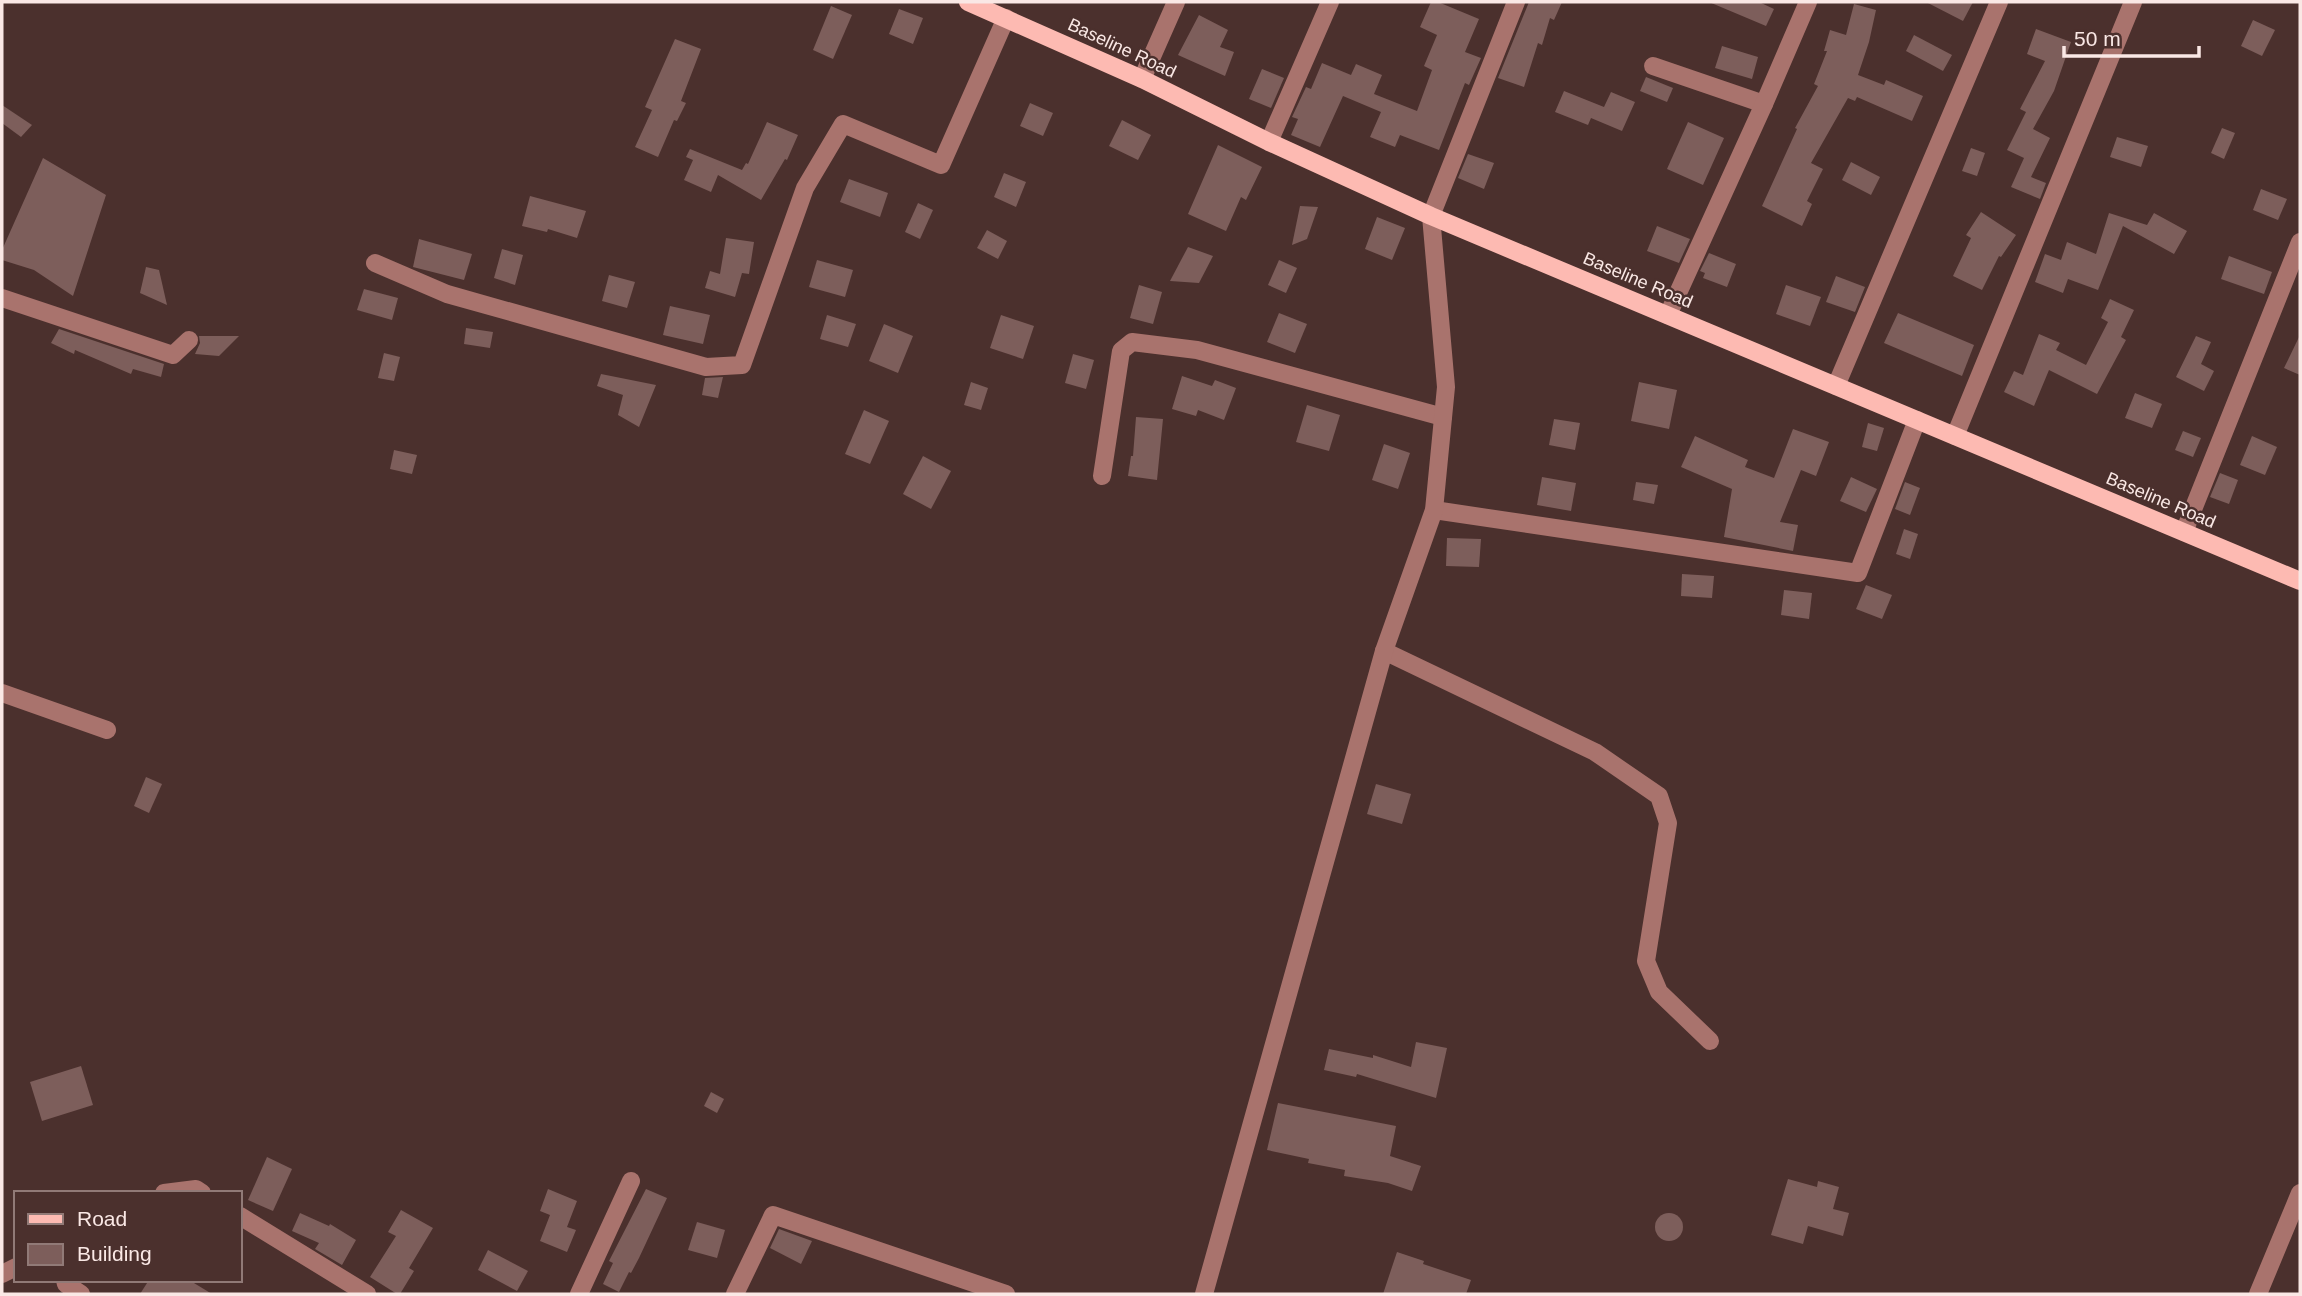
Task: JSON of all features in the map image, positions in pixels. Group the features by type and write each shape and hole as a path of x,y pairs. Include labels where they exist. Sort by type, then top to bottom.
{"main road":[{"name":"Baseline Road","path":"968,2 1142,79 1269,142 1431,216 2300,581"}],"street":[{"path":"1142,79 1176,2"},
{"path":"1269,142 1330,2"},
{"path":"1204,1294 1384,651 1434,510 1446,387 1431,216 1516,2"},
{"path":"1668,316 1808,2"},
{"path":"1836,386 1999,2"},
{"path":"1955,436 2133,2"},
{"path":"375,263 447,294 706,367 742,365 805,188 843,124 941,165 1006,18"},
{"path":"1653,66 1764,104"},
{"path":"2184,532 2300,242"},
{"path":"2,298 173,355 189,340"},
{"path":"1102,476 1121,351 1132,342 1197,351 1443,417"},
{"path":"1434,510 1858,573 1917,420"},
{"path":"1384,651 1595,752 1659,796 1668,823 1646,961 1659,992 1710,1041"},
{"path":"2,693 107,730"},
{"path":"579,1294 631,1181"},
{"path":"180,1191 199,1191"},
{"path":"2258,1294 2300,1193"},
{"path":"735,1294 773,1215 1006,1294"},
{"path":"242,1217 367,1294"},
{"path":"66,1282 81,1294"}],"building":[{"path":"1431,2 1438,2 1479,19 1465,52 1481,58 1469,85 1465,83 1439,150 1400,135 1395,147 1370,137 1381,112 1343,96 1320,147 1291,135 1298,119 1292,117 1306,87 1311,89 1322,63 1351,75 1356,64 1382,75 1374,94 1417,111 1432,70 1424,66 1437,35 1420,27"},
{"path":"1529,2 1562,2 1554,20 1550,18 1542,45 1538,43 1524,87 1498,78"},
{"path":"1709,2 1759,2 1774,9 1766,26"},
{"path":"1926,2 1973,2 1963,21"},
{"path":"1854,4 1876,10 1858,75 1884,85 1886,80 1923,96 1912,121 1857,97 1855,101 1848,98 1811,163 1823,169 1807,201 1812,204 1802,226 1762,206 1797,129 1795,128 1818,86 1814,84 1827,51 1824,51 1830,30 1846,35"},
{"path":"831,6 852,15 833,59 813,50"},
{"path":"899,9 923,18 913,44 889,34"},
{"path":"1199,15 1228,30 1220,47 1234,52 1225,76 1178,55"},
{"path":"2253,20 2275,30 2262,56 2241,46"},
{"path":"2036,29 2071,42 2054,91 2033,129 2050,138 2031,177 2046,183 2040,199 2011,187 2024,158 2007,150 2026,112 2020,109 2045,61 2027,54"},
{"path":"1914,35 1952,55 1943,71 1906,51"},
{"path":"675,39 701,49 681,101 686,103 677,121 674,120 658,157 635,147 652,110 645,107"},
{"path":"1722,46 1758,57 1752,79 1715,68"},
{"path":"1262,69 1284,78 1271,108 1249,99"},
{"path":"1646,77 1673,88 1667,102 1640,91"},
{"path":"1564,91 1604,107 1611,92 1635,102 1622,131 1591,118 1588,125 1555,112"},
{"path":"1030,103 1053,113 1043,136 1020,126"},
{"path":"2,105 32,125 21,137 2,123"},
{"path":"1122,120 1151,135 1138,160 1109,146"},
{"path":"767,122 798,135 787,160 785,159 761,200 718,175 711,192 684,180 693,160 686,157 690,149 742,170 746,163 748,164"},
{"path":"1688,122 1724,138 1703,185 1667,169"},
{"path":"2222,128 2235,133 2224,159 2211,153"},
{"path":"2117,137 2148,146 2141,167 2110,157"},
{"path":"1218,145 1262,167 1246,200 1241,197 1226,231 1188,214"},
{"path":"1971,148 1985,153 1977,176 1962,171"},
{"path":"1468,154 1494,163 1484,189 1458,178"},
{"path":"43,158 106,195 73,296 34,270 2,260 2,250"},
{"path":"1851,162 1880,177 1871,195 1842,180"},
{"path":"1004,173 1026,182 1016,207 994,197"},
{"path":"849,179 888,193 880,217 840,202"},
{"path":"2261,189 2287,199 2278,220 2253,210"},
{"path":"530,196 586,211 577,238 548,229 547,232 522,226"},
{"path":"918,203 933,210 920,239 905,232"},
{"path":"1300,206 1318,207 1307,239 1292,245"},
{"path":"1981,212 2016,235 2001,257 1999,256 1982,290 1953,276 1971,238 1966,235"},
{"path":"2109,213 2147,225 2154,213 2187,231 2174,254 2123,226 2098,290 2068,279 2063,293 2035,282 2045,254 2061,260 2067,242 2096,254"},
{"path":"1377,217 1405,228 1392,260 1365,249"},
{"path":"1657,226 1690,239 1679,263 1647,251"},
{"path":"987,230 1007,241 998,259 977,248"},
{"path":"726,238 754,242 749,274 742,273 735,297 705,288 710,271 720,274"},
{"path":"419,239 472,254 464,280 413,267"},
{"path":"1188,247 1213,256 1199,283 1170,281"},
{"path":"502,249 523,255 515,285 494,278"},
{"path":"1709,253 1736,264 1727,287 1703,278 1705,273 1700,271"},
{"path":"2229,256 2272,272 2264,294 2221,279"},
{"path":"817,260 853,270 845,297 809,287"},
{"path":"1279,260 1297,268 1286,293 1268,285"},
{"path":"146,267 159,270 167,305 140,293"},
{"path":"609,275 635,282 627,308 602,301"},
{"path":"1836,276 1865,287 1855,312 1826,302"},
{"path":"1139,285 1162,292 1153,324 1130,318"},
{"path":"1786,285 1821,297 1810,326 1776,314"},
{"path":"364,289 398,298 392,320 357,310"},
{"path":"2110,299 2134,310 2121,337 2126,340 2097,394 2049,370 2034,406 2004,392 2014,371 2023,375 2039,334 2060,343 2056,350 2086,365 2108,322 2101,318"},
{"path":"670,306 710,315 703,344 663,335"},
{"path":"1279,313 1307,324 1295,353 1267,342"},
{"path":"1898,313 1974,345 1962,376 1884,343"},
{"path":"827,315 856,324 848,347 820,339"},
{"path":"1001,315 1034,326 1023,359 990,348"},
{"path":"884,324 913,336 898,373 869,361"},
{"path":"466,328 493,332 490,348 464,344"},
{"path":"59,329 164,364 161,377 133,369 131,374 75,350 74,354 51,343"},
{"path":"2300,335 2300,375 2284,368"},
{"path":"199,336 239,336 219,356 195,354 200,343"},
{"path":"2196,336 2211,342 2201,364 2214,371 2204,391 2176,377"},
{"path":"384,353 400,357 394,381 378,378"},
{"path":"1073,354 1094,360 1086,389 1065,383"},
{"path":"601,374 656,385 639,427 618,415 623,395 597,386"},
{"path":"1182,376 1212,386 1215,380 1236,388 1224,420 1198,410 1196,416 1172,409"},
{"path":"723,377 718,398 702,395 705,378"},
{"path":"971,382 988,388 981,410 964,405"},
{"path":"1639,382 1677,390 1669,429 1631,421"},
{"path":"2135,393 2162,404 2152,428 2125,418"},
{"path":"1307,405 1340,415 1329,451 1296,442"},
{"path":"864,410 889,421 870,464 845,454"},
{"path":"1136,417 1163,419 1157,480 1128,476 1133,456"},
{"path":"1554,419 1580,423 1575,450 1549,445"},
{"path":"1868,423 1884,428 1877,451 1862,447"},
{"path":"1793,429 1829,442 1816,476 1801,470 1780,522 1798,525 1793,551 1724,537 1732,489 1681,467 1695,436 1748,460 1745,467 1774,478"},
{"path":"2183,431 2201,438 2193,457 2175,450"},
{"path":"2252,436 2277,447 2265,475 2240,465"},
{"path":"1384,444 1410,453 1398,489 1372,480"},
{"path":"394,450 417,455 412,474 390,469"},
{"path":"923,456 951,471 931,509 903,494"},
{"path":"2220,473 2238,480 2229,504 2210,497"},
{"path":"1542,477 1576,483 1571,511 1537,505"},
{"path":"1851,477 1877,489 1866,512 1840,501"},
{"path":"1636,482 1658,485 1654,504 1633,500"},
{"path":"1905,482 1920,488 1910,515 1895,509"},
{"path":"1904,529 1918,534 1910,559 1896,554"},
{"path":"1447,538 1481,539 1479,567 1446,566"},
{"path":"1682,574 1714,576 1712,598 1681,596"},
{"path":"1866,585 1892,595 1882,619 1856,609"},
{"path":"1784,590 1812,593 1809,619 1781,615"},
{"path":"146,777 162,784 149,813 134,806"},
{"path":"1376,784 1411,794 1402,824 1367,814"},
{"path":"1416,1042 1447,1048 1436,1098 1357,1074 1356,1077 1324,1070 1329,1049 1373,1058 1373,1055 1411,1067"},
{"path":"81,1066 93,1105 42,1121 30,1082"},
{"path":"711,1092 724,1099 717,1113 704,1106"},
{"path":"1278,1103 1396,1126 1390,1156 1421,1166 1412,1191 1388,1183 1344,1176 1345,1170 1308,1163 1309,1159 1267,1150"},
{"path":"267,1157 292,1169 273,1211 248,1200"},
{"path":"1788,1179 1817,1187 1818,1181 1839,1187 1833,1209 1849,1213 1843,1236 1808,1226 1803,1244 1771,1235"},
{"path":"548,1189 577,1201 567,1227 576,1230 567,1252 540,1241 550,1215 540,1211"},
{"path":"646,1189 667,1198 639,1258 619,1292 603,1284 613,1263 609,1261"},
{"path":"401,1210 433,1228 409,1268 414,1271 400,1294 397,1294 370,1277 396,1236 388,1232"},
{"path":"300,1213 329,1226 330,1224 356,1240 342,1265 315,1249 319,1243 292,1231"},
{"path":"1669,1213 1679,1217 1683,1227 1679,1237 1669,1241 1659,1237 1655,1227 1659,1217"},
{"path":"697,1222 725,1230 717,1258 688,1250"},
{"path":"779,1229 812,1241 801,1264 770,1248"},
{"path":"488,1250 528,1271 517,1291 478,1270"},
{"path":"1397,1252 1471,1280 1466,1294 1383,1294"},
{"path":"148,1282 192,1282 212,1294 140,1294"}]}
